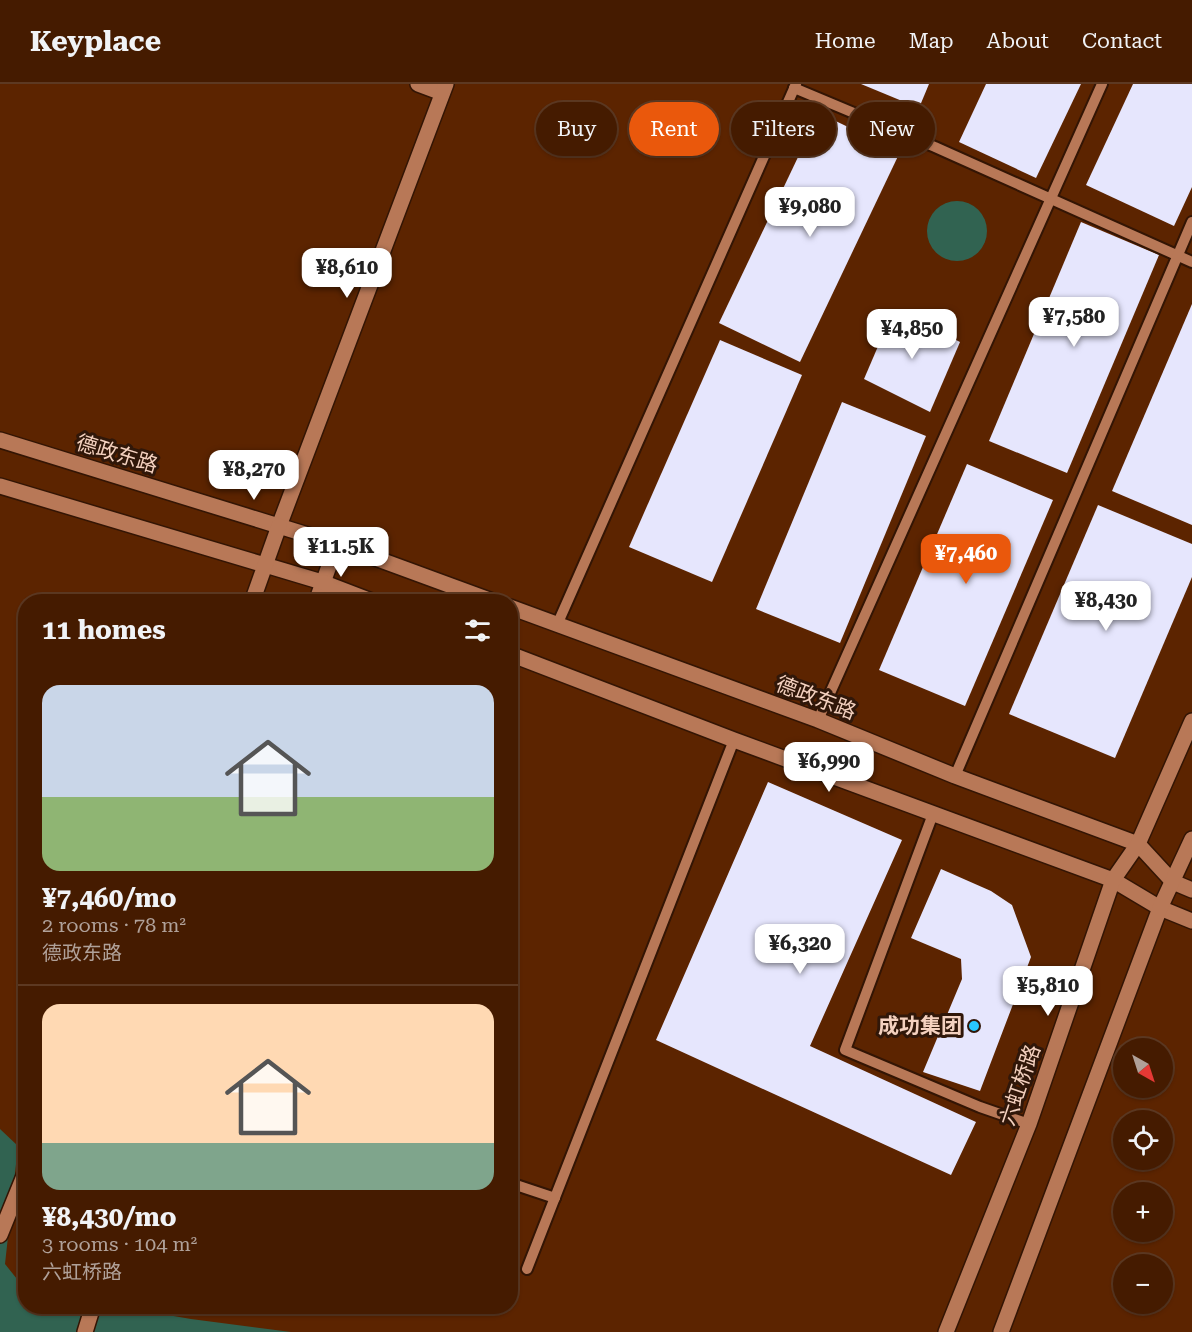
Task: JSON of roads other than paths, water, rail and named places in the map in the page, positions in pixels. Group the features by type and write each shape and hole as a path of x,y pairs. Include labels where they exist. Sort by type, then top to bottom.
{"main road":[{"path":"255,594 444,89 418,84"},
{"name":"德政东路","path":"0,440 337,544 473,594"},
{"path":"0,486 322,582 353,594"},
{"path":"318,594 337,544"},
{"name":"德政东路","path":"518,610 818,720 955,776 1138,844 1173,882 1192,890"},
{"path":"518,657 734,740 1113,880 1160,908 1192,921"},
{"name":"六虹桥路","path":"946,1332 1029,1124 1113,880 1138,844 1192,721"},
{"path":"1001,1332 1160,908 1192,839"},
{"path":"2,1230 18,1191"},
{"path":"85,1332 91,1314"}],"lane":[{"path":"818,720 1102,84"},
{"path":"557,625 795,86 1192,262"},
{"path":"955,776 1192,222"},
{"path":"527,1269 734,740"},
{"path":"933,814 845,1050 980,1107 1029,1124"},
{"path":"518,1186 555,1198"}],"place":[{"name":"成功集团","path":"974,1026"}]}
